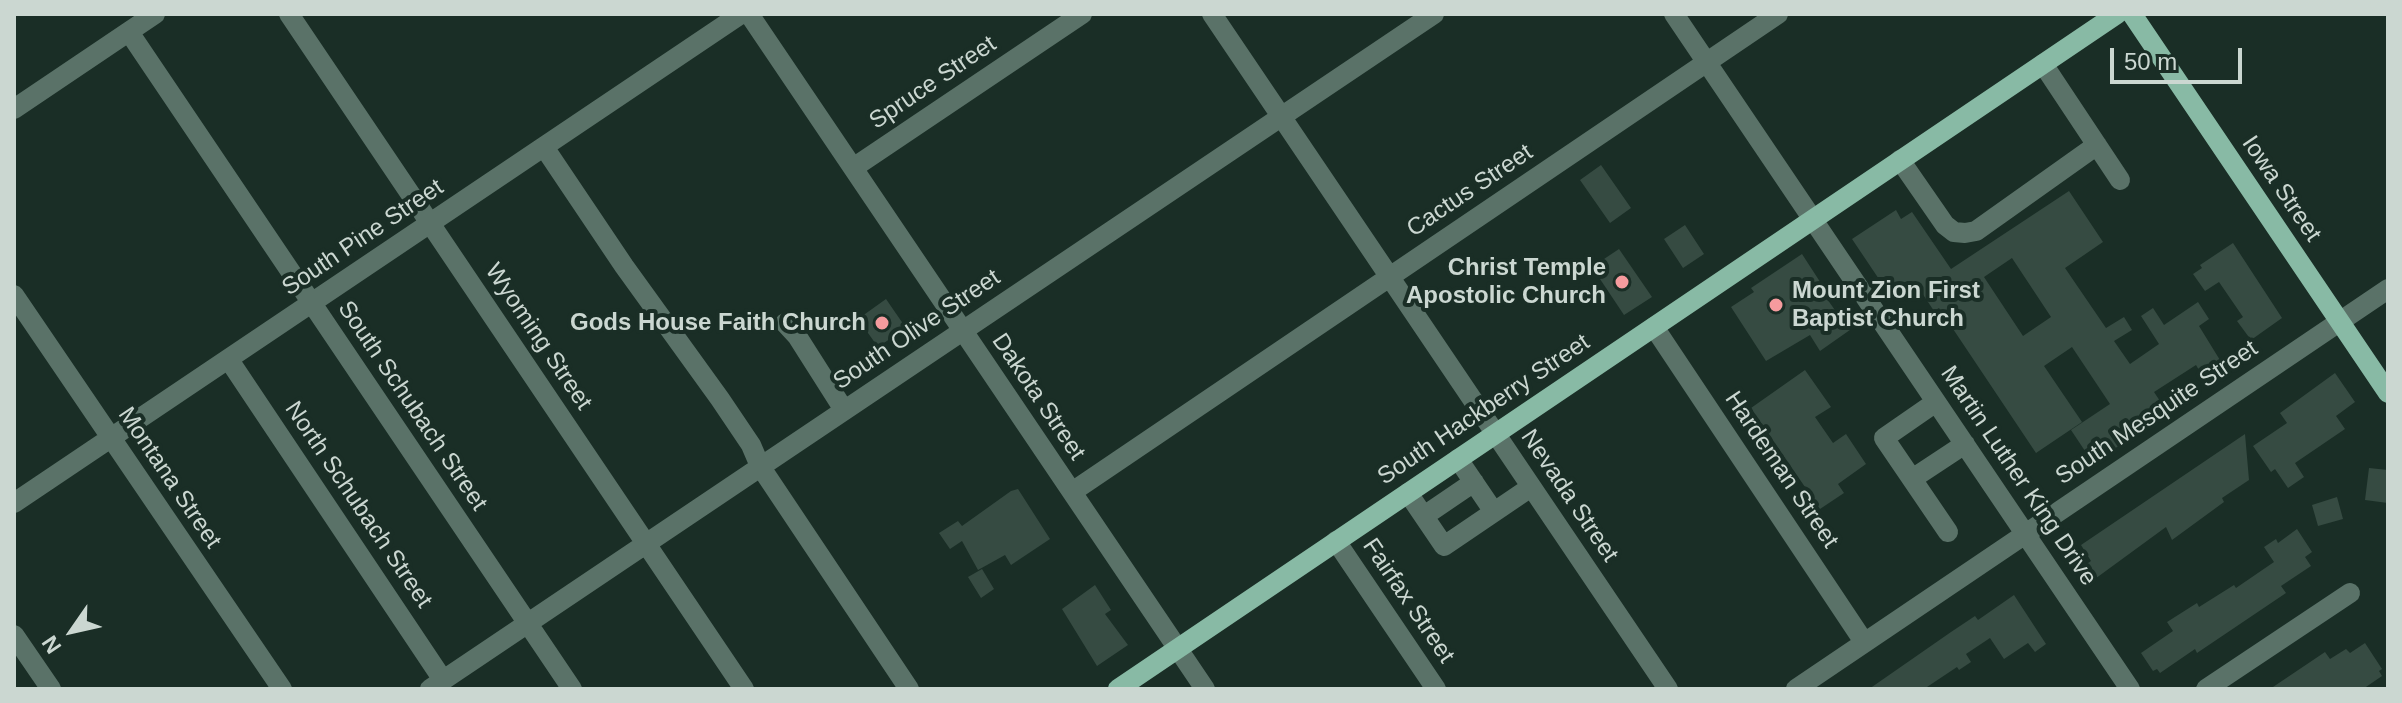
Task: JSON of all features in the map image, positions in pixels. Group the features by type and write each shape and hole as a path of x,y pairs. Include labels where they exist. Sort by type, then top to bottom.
{"main road":[{"name":"South Hackberry Street","path":"1118,689 2117,14"},
{"name":"Iowa Street","path":"2132,14 2388,393"}],"street":[{"path":"14,109 155,14"},
{"name":"Wyoming Street","path":"289,14 744,689"},
{"name":"South Pine Street","path":"14,503 741,14"},
{"name":"Dakota Street","path":"749,14 1205,689"},
{"name":"Spruce Street","path":"853,168 1082,14"},
{"name":"Nevada Street","path":"1212,14 1668,689"},
{"name":"South Olive Street","path":"436,684 1434,14"},
{"name":"Martin Luther King Drive","path":"1674,14 2130,689"},
{"name":"Cactus Street","path":"1072,492 1778,14"},
{"name":"South Schubach Street","path":"129,32 572,689"},
{"path":"2043,64 2120,180"},
{"path":"1900,160 1945,225 1954,232 1965,233 1976,231 2097,145"},
{"path":"544,147 751,445 760,466 909,689"},
{"name":"South Mesquite Street","path":"1796,689 2388,289"},
{"name":"Montana Street","path":"14,295 282,689"},
{"path":"785,323 797,336 844,410"},
{"name":"Hardeman Street","path":"1654,327 1864,642"},
{"name":"North Schubach Street","path":"229,360 436,684"},
{"path":"1936,402 1884,438 1948,532"},
{"path":"1912,479 1965,444"},
{"path":"1458,459 1494,512"},
{"path":"1424,516 1474,482"},
{"path":"1408,493 1444,546 1531,487"},
{"name":"Fairfax Street","path":"1336,541 1436,689"},
{"path":"2206,689 2350,593"},
{"path":"14,635 44,686"}],"building":[{"path":"1601,165 1631,208 1610,223 1580,180"},
{"path":"2069,191 2103,242 2065,268 2106,328 2124,317 2132,330 2114,341 2130,364 2159,344 2141,316 2153,308 2164,325 2198,302 2209,319 2199,326 2223,365 2203,377 2196,365 2154,392 2168,413 2093,463 2071,430 2110,404 2072,347 2044,366 2082,422 2036,453 1939,308 1934,311 1916,284 1893,300 1852,239 1896,210 1901,219 1912,212 1951,269","holes":["2012,258 2051,317 2023,336 1984,277"]},
{"path":"1685,225 1704,254 1683,268 1664,239"},
{"path":"2233,243 2282,318 2251,340 2237,321 2243,317 2219,282 2205,291 2193,274 2202,268 2200,265"},
{"name":"Christ Temple Apostolic Church","path":"1619,249 1652,297 1624,315 1592,267"},
{"name":"Mount Zion First Baptist Church","path":"1802,254 1839,316 1847,310 1857,325 1820,351 1810,335 1766,361 1731,307 1754,292 1751,288"},
{"name":"Gods House Faith Church","path":"886,299 906,328 878,347 858,319"},
{"path":"1805,370 1831,407 1815,417 1833,443 1846,434 1866,464 1838,484 1844,493 1820,509 1751,408"},
{"path":"2335,373 2355,402 2336,416 2345,429 2295,463 2304,477 2288,488 2275,469 2271,472 2253,446 2287,423 2280,413"},
{"path":"2245,434 2249,480 2172,540 2166,527 2088,584 2078,570 2091,561 2081,545"},
{"path":"2369,468 2388,470 2388,503 2365,500"},
{"path":"1018,489 1050,539 1011,565 1005,555 978,570 962,541 950,549 939,533 958,521 962,526"},
{"path":"2337,497 2343,519 2318,526 2312,505"},
{"path":"2297,529 2312,552 2305,557 2311,566 2281,586 2286,593 2197,653 2195,649 2160,673 2157,669 2153,671 2141,653 2173,631 2167,622 2197,603 2199,607 2234,585 2236,588 2274,562 2264,547 2276,539 2278,543"},
{"path":"982,569 994,589 981,598 968,577"},
{"path":"1095,585 1111,610 1105,614 1128,645 1097,666 1062,609"},
{"path":"2014,595 2046,644 2035,652 2028,643 2004,659 1990,638 1966,654 1971,662 1959,670 1957,667 1924,689 1869,689 1975,616 1978,620"},
{"path":"2365,643 2382,669 2379,671 2382,676 2363,689 2270,689 2325,652 2330,659 2346,649 2350,653"}],"place":[{"name":"Christ Temple Apostolic Church","path":"1622,282"},
{"name":"Mount Zion First Baptist Church","path":"1776,305"},
{"name":"Gods House Faith Church","path":"882,323"}]}
